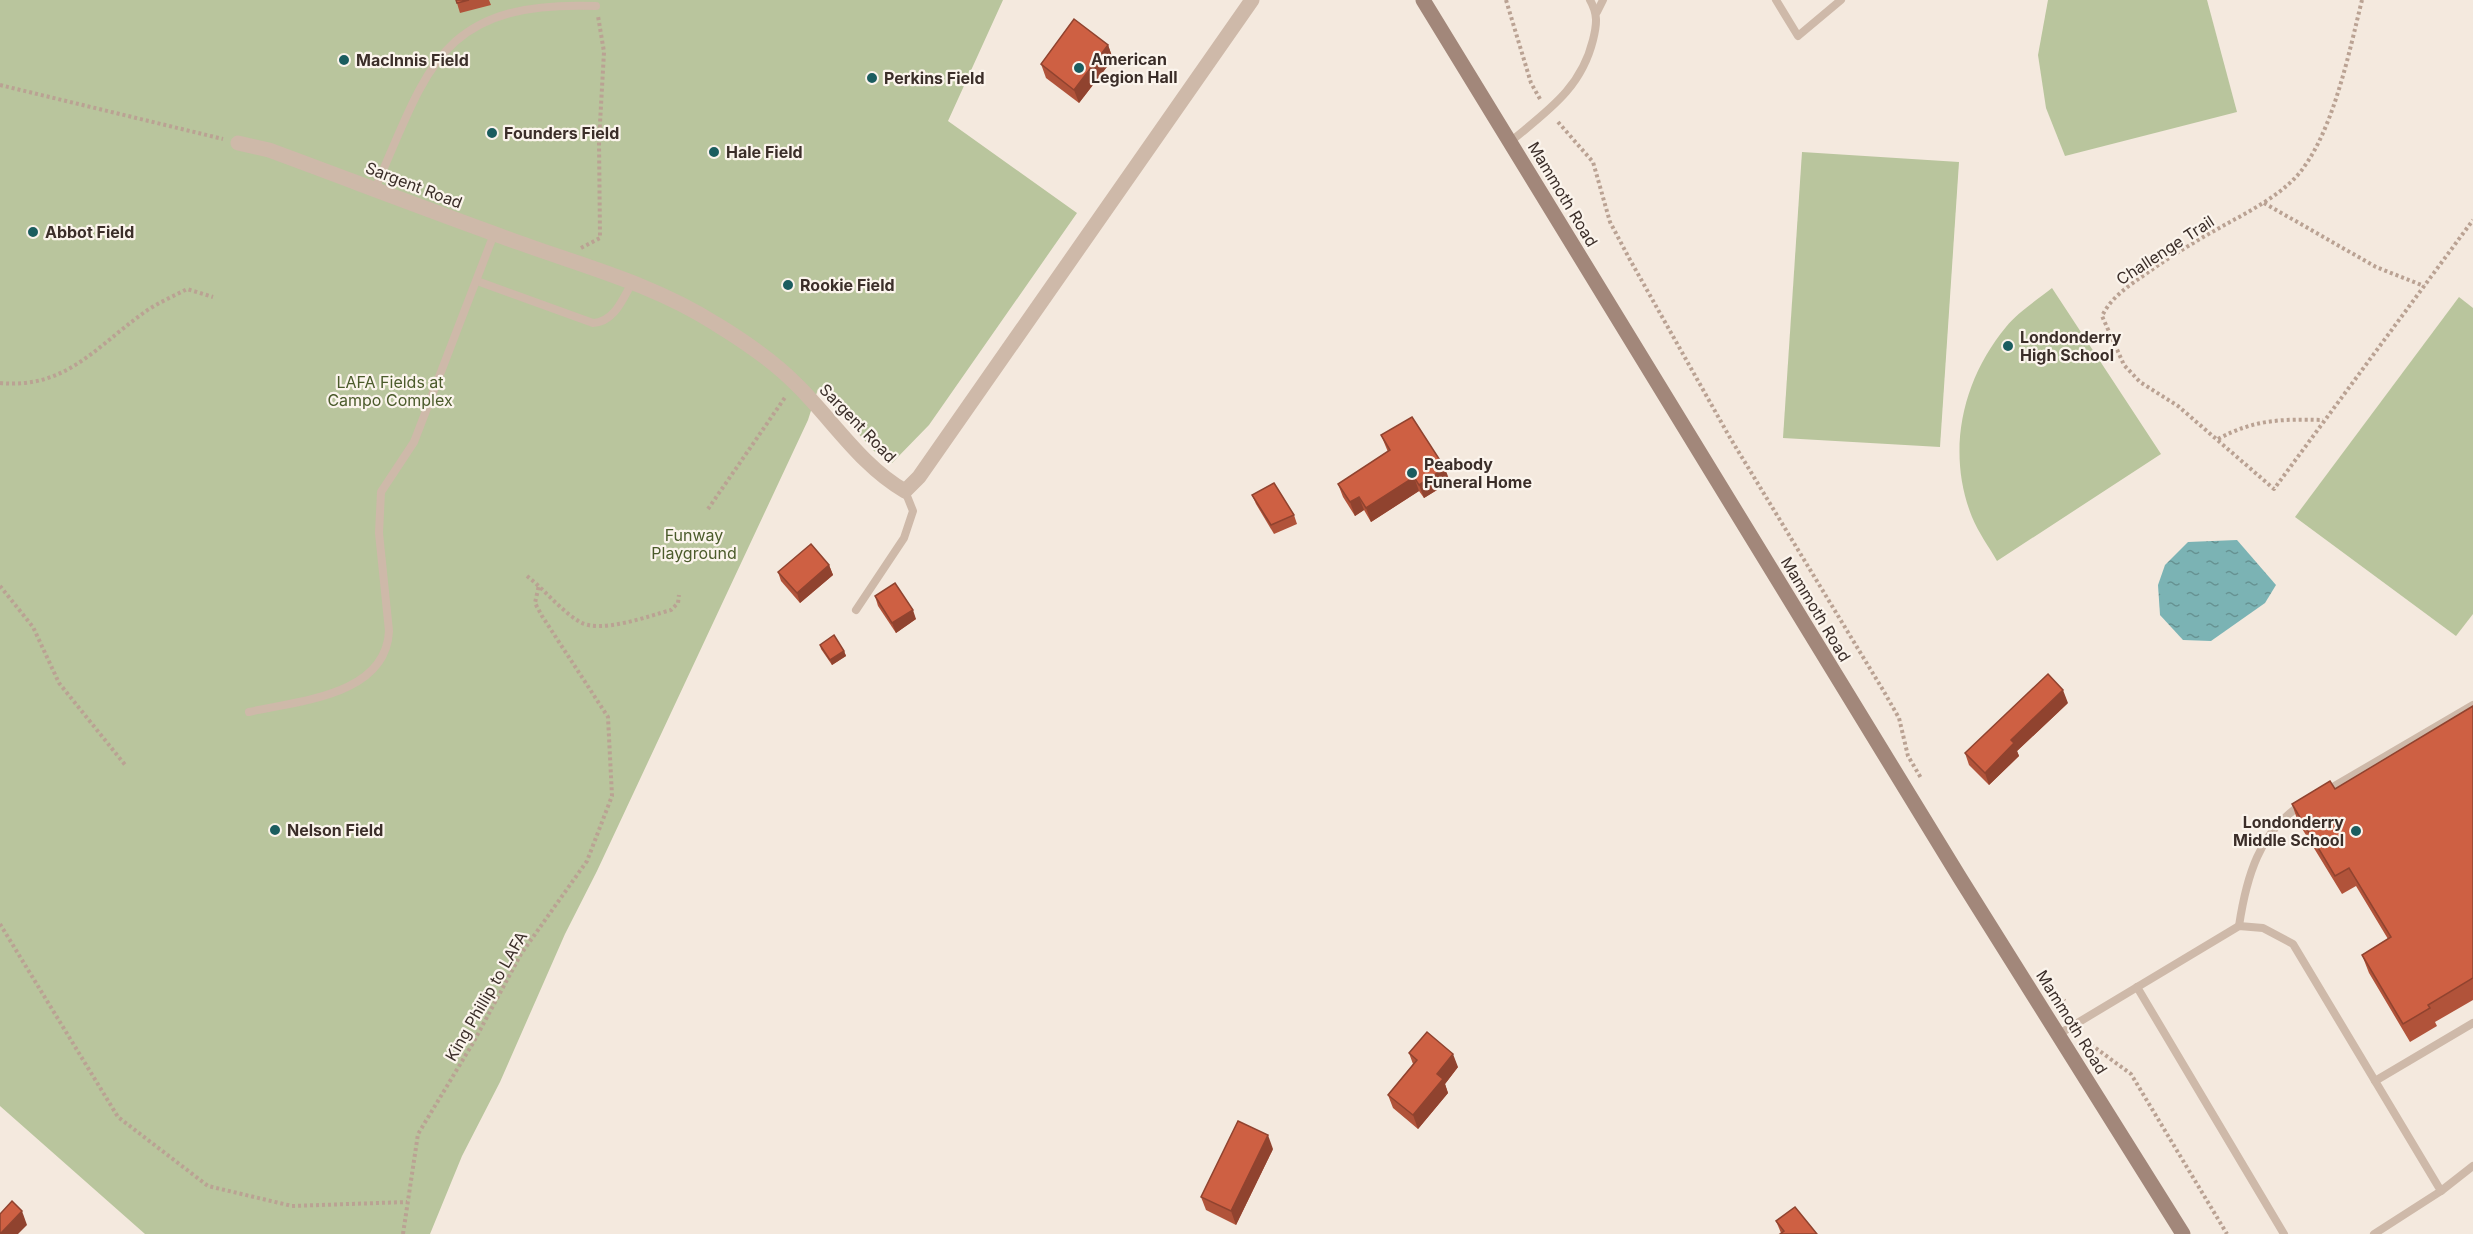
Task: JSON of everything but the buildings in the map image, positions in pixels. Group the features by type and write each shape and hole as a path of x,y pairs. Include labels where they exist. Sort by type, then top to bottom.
{"main road":[{"name":"Mammoth Road","path":"1423,0 1936,838 2183,1234"}],"street":[{"path":"905,491 919,477 1252,0"},
{"name":"Sargent Road","path":"238,143 269,150 494,234 633,282 681,303 746,343 795,383 859,455 905,491"}],"lane":[{"path":"1590,0 1597,12"},
{"path":"1510,142 1549,110 1583,72 1596,28 1597,12 1603,0"},
{"path":"1776,0 1798,36 1841,0"},
{"path":"375,189 424,79 448,45 465,30 482,20 538,5 596,6"},
{"path":"249,712 339,691 362,679 383,657 388,644 389,632 379,532 381,492 414,442 494,234"},
{"path":"477,281 593,323 609,318 633,282"},
{"path":"856,610 904,538 913,511 905,491"},
{"path":"2319,795 2473,705"},
{"path":"2239,926 2250,873 2265,840 2288,813 2309,801"},
{"path":"2059,1034 2239,926 2263,928 2293,944 2441,1191"},
{"path":"2137,987 2284,1234"},
{"path":"2374,1081 2473,1023"},
{"path":"2374,1234 2441,1191 2473,1166"}],"path":[{"path":"1506,0 1531,83 1540,99"},
{"name":"Challenge Trail","path":"2324,420 2274,489 2217,439 2132,373 2115,348 2102,316 2109,301 2127,287 2165,261 2264,202 2294,178 2320,136 2346,63 2362,0"},
{"path":"566,260 589,242 600,237 599,141 604,52 596,6"},
{"path":"0,85 238,143"},
{"path":"1558,122 1593,162 1610,222 1729,436 1883,690 1902,728 1908,756 1925,786"},
{"path":"2264,202 2376,267 2424,286"},
{"path":"2217,439 2242,426 2281,419 2324,420 2473,220"},
{"path":"0,383 23,385 69,370 102,348 143,313 187,289 213,297"},
{"path":"708,509 795,383"},
{"path":"527,576 572,616 592,627 603,627 671,610 678,603 679,595"},
{"name":"King Phillip to LAFA","path":"403,1234 418,1134 473,1043 521,954 586,861 612,796 608,717 542,616 536,603 539,585"},
{"path":"0,586 33,627 59,683 126,766"},
{"path":"0,924 118,1117 208,1186 292,1206 407,1202"},
{"path":"2051,990 2065,1001"},
{"path":"2086,1041 2131,1074 2227,1234"}],"green space":[{"name":"LAFA Fields at Campo Complex","path":"0,0 1003,0 948,121 1077,213 929,425 892,463 874,451 818,389 808,420 597,871 565,934 500,1082 462,1156 430,1234 145,1234 0,1106"},
{"path":"2048,0 2207,0 2237,112 2065,156 2046,108 2038,55"},
{"path":"1802,152 1959,162 1940,447 1783,438"},
{"path":"2052,288 2161,454 1997,561 1974,523 1964,492 1960,467 1963,418 1978,370 1991,348 2016,316"},
{"path":"2459,297 2473,308 2473,614 2456,636 2295,517"}],"water":[{"path":"2237,540 2276,585 2265,603 2211,641 2183,640 2160,615 2158,585 2165,565 2188,542"}],"place":[{"name":"MacInnis Field","path":"344,60"},
{"name":"American Legion Hall","path":"1079,68"},
{"name":"Perkins Field","path":"872,78"},
{"name":"Founders Field","path":"492,133"},
{"name":"Hale Field","path":"714,152"},
{"name":"Abbot Field","path":"33,232"},
{"name":"Rookie Field","path":"788,285"},
{"name":"Londonderry High School","path":"2008,346"},
{"name":"Peabody Funeral Home","path":"1412,473"},
{"name":"Nelson Field","path":"275,830"},
{"name":"Londonderry Middle School","path":"2356,831"}],"park label":[{"name":"Funway Playground","path":"694,544"}]}
